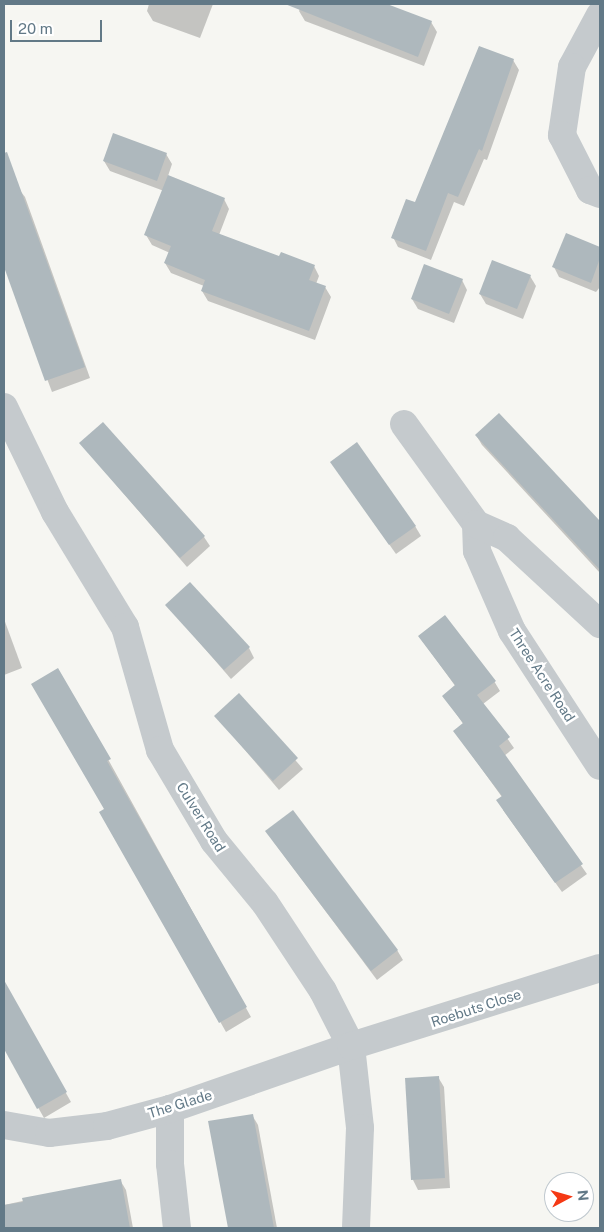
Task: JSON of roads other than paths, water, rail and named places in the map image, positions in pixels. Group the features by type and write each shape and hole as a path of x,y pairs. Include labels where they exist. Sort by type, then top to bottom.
{"street":[{"path":"600,15 572,67 562,135 590,190 600,194"},
{"name":"Culver Road","path":"4,407 55,512 125,626 160,750 214,842 265,903 323,991 351,1046 360,1128 356,1228"},
{"path":"404,424 476,524 507,538 600,624"},
{"name":"Three Acre Road","path":"476,524 477,552 512,631 600,766"},
{"name":"Roebuts Close","path":"351,1046 600,968"},
{"name":"The Glade","path":"4,1126 48,1133 107,1126 170,1109 351,1046"},
{"path":"170,1109 170,1164 177,1228"}]}
